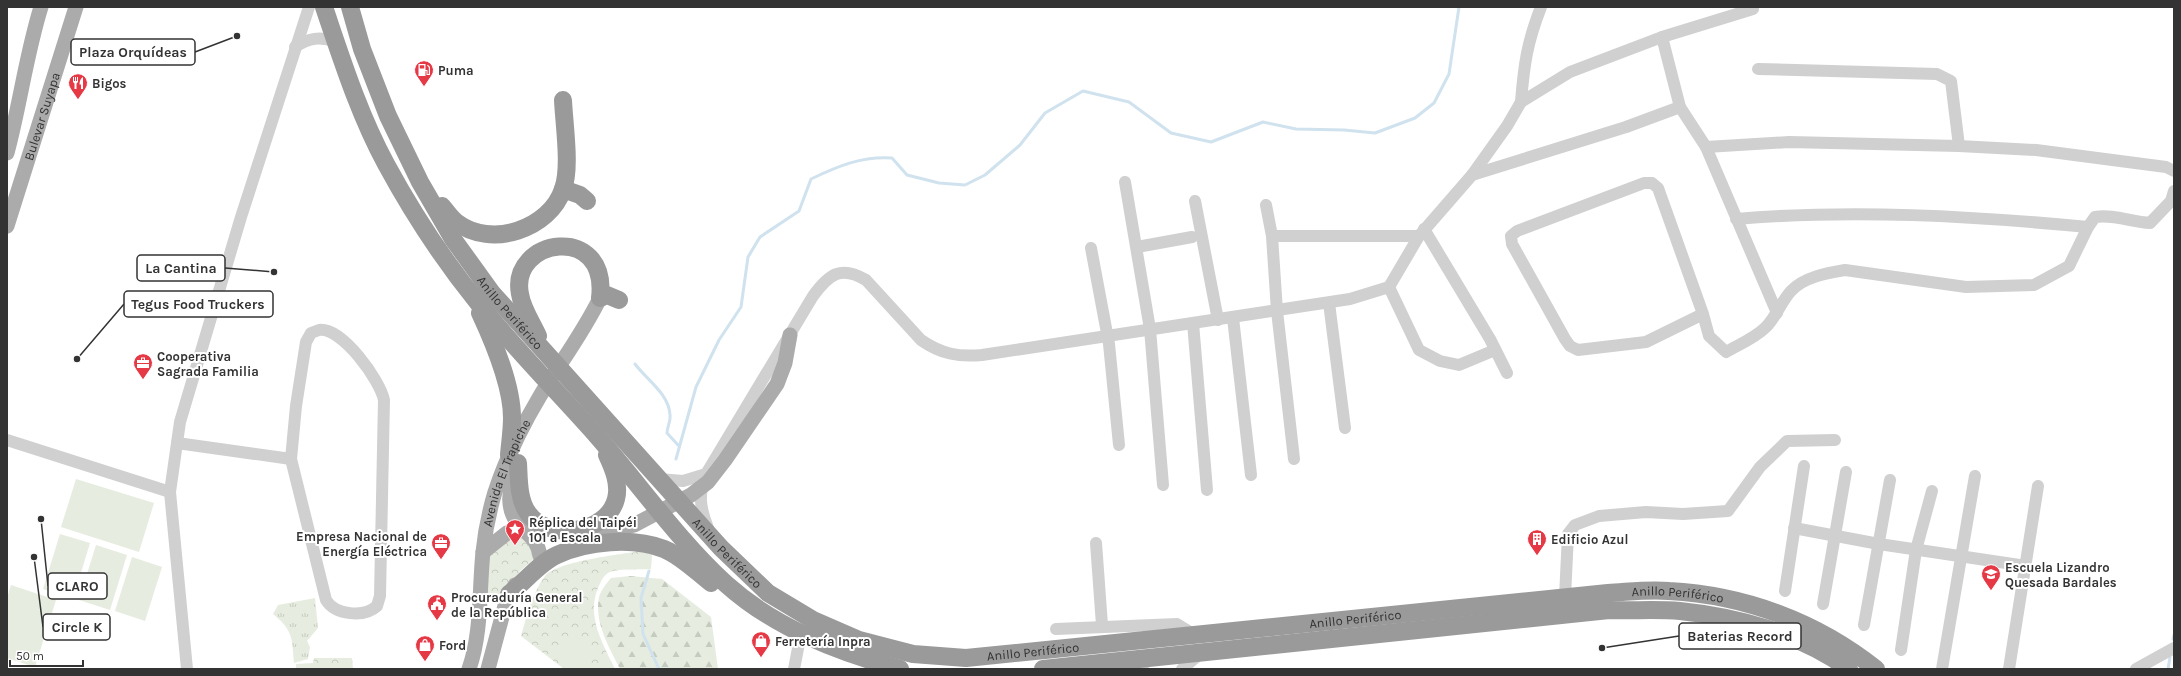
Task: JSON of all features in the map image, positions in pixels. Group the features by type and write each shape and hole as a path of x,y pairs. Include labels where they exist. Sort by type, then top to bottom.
{"highway":[{"name":"Anillo Periférico","path":"324,7 357,100 386,164 438,249 471,293 599,438 703,561 727,584 756,607 795,629 825,645 854,656 900,669"},
{"name":"Anillo Periférico","path":"350,7 362,49 388,116 420,182 453,239 492,293 711,536 768,593 813,620 860,640 913,654 966,658 1565,598 1668,590 1714,595 1759,606 1819,630 1856,653 1876,669"},
{"path":"420,182 456,222 477,232 492,235 505,234 539,222 553,208 563,189 566,173 563,100"},
{"path":"563,189 580,195 587,201"},
{"path":"548,354 520,294 521,274 526,264 534,255 545,249 560,246 573,248 585,253 596,264 600,273 600,298 607,295 619,300"},
{"path":"471,293 490,335 508,393 512,417 513,459 522,499 527,513 536,522 548,529 556,531 576,530 595,524 611,512 617,498 617,481 599,438"},
{"path":"508,598 556,555 589,545 604,543 646,544 666,549 745,610 762,621 795,629"},
{"name":"Anillo Periférico","path":"1043,669 1200,654 1609,610 1701,614 1746,623 1779,633 1814,648 1849,669"}],"main road":[{"name":"Bulevar Suyapa","path":"7,153 20,105 32,36 41,7"},
{"name":"Bulevar Suyapa","path":"7,226 73,11"},
{"name":"Avenida El Trapiche","path":"469,669 473,658 481,597 483,552 493,500 513,459 539,397 587,325 600,298"},
{"path":"488,669 508,598 518,578 540,556 559,545 581,537 618,531 665,511 691,495 708,482 726,460 777,384 785,363 790,335"},
{"path":"513,459 509,488 510,507 524,530 533,537 538,546 540,556"},
{"path":"483,552 507,533 524,530"},
{"path":"481,597 493,602 508,598"}],"street":[{"path":"187,669 170,492 185,399 295,47 310,7"},
{"path":"1522,102 1524,63 1529,37 1540,7"},
{"path":"711,536 701,510 700,498 706,474 822,284 837,273 846,272 856,274 866,280 921,340 937,350 955,356 982,355 1350,299 1389,287 1422,233 1472,174 1522,102 1570,72 1662,37 1755,8"},
{"path":"1662,37 1680,107 1706,147 1777,313"},
{"path":"295,47 311,38 326,39 336,42"},
{"path":"1758,69 1942,75 1951,81 1959,146"},
{"path":"1472,174 1626,127 1680,107"},
{"path":"1706,147 1789,142 1959,146 2036,150 2166,167 2174,170"},
{"path":"1125,182 1150,329 1164,485"},
{"path":"1703,314 1646,342 1578,350 1570,346 1565,339 1512,244 1511,236 1517,231 1636,186 1652,183 1658,188 1703,314 1709,336 1726,352 1766,327 1791,291 1807,280 1845,270 1966,287 2034,285 2069,266 2095,216 2150,223 2171,201 2174,191"},
{"path":"1195,201 1218,320"},
{"path":"1266,205 1272,236 1278,311 1294,459"},
{"path":"1736,219 1774,215 1866,214 1980,217 2088,227"},
{"path":"1272,236 1422,233"},
{"path":"1422,233 1495,350 1507,373"},
{"path":"1137,247 1192,237"},
{"path":"1091,248 1108,336 1119,445"},
{"path":"1389,287 1419,350 1440,362 1459,365 1495,350"},
{"path":"1330,303 1345,428"},
{"path":"1233,318 1251,475"},
{"path":"1193,323 1207,490"},
{"path":"329,330 342,339 371,373 379,384 384,400 380,591 378,604 374,609 365,613 345,612 330,607 326,600 291,459 296,406 306,342 315,331 329,330"},
{"path":"7,440 170,492"},
{"path":"1565,598 1568,534 1575,525 1599,516 1646,512 1683,514 1728,511 1760,467 1787,441 1835,440"},
{"path":"177,443 291,459"},
{"path":"1784,591 1804,466"},
{"path":"1823,604 1846,472"},
{"path":"659,479 683,481 706,474"},
{"path":"1942,669 1975,476"},
{"path":"1864,625 1890,480"},
{"path":"2009,669 2038,486"},
{"path":"1901,650 1916,550 1932,491"},
{"path":"1794,528 1879,544 2026,566"},
{"path":"1096,543 1102,625"},
{"path":"1056,629 1102,625 1177,624 1195,635"},
{"path":"794,669 795,629"},
{"path":"2136,669 2174,648"},
{"path":"1182,669 1200,654"},
{"path":"1108,663 1122,663 1143,669"}],"green space":[{"path":"76,479 154,503 139,552 61,527"},
{"path":"523,533 536,557 520,571 505,597 485,595 487,552"},
{"path":"60,534 90,543 73,599 43,589"},
{"path":"96,545 127,555 110,610 79,600"},
{"path":"652,550 651,569 612,571 604,576 598,588 595,598 595,619 601,640 615,669 564,669 521,636 530,605 540,583 545,576 553,570 596,558"},
{"path":"652,553 651,566 626,569 619,563 621,557 627,555"},
{"path":"132,557 162,567 145,621 115,611"},
{"path":"630,576 662,579 711,617 718,669 620,669 607,643 601,625 598,606 599,597 611,578"},
{"path":"11,585 56,600 35,667 7,658 7,598"},
{"path":"315,598 318,628 307,641 310,647 308,659 294,663 292,641 288,630 273,614 278,605"},
{"path":"569,635 595,657 586,669 579,669 556,651"},
{"path":"314,658 352,658 353,669 296,669 296,664 313,663"}],"waterway":[{"path":"676,459 696,387 719,340 741,307 748,257 760,237 799,211 811,179 860,160 892,158 907,175 939,183 965,185 985,175 1020,145 1045,113 1083,91 1129,102 1171,133 1211,142 1263,122 1296,129 1344,130 1375,133 1415,118 1434,103 1449,74 1459,7"},
{"path":"635,364 666,400 669,407 670,417 667,433 678,445"},
{"path":"649,571 641,598 643,634 659,669"},
{"path":"2173,639 2174,635"},
{"path":"2168,669 2170,657"}],"place":[{"name":"Plaza Orquídeas","path":"237,36"},
{"name":"Puma","path":"424,87"},
{"name":"Bigos","path":"78,100"},
{"name":"La Cantina","path":"274,272"},
{"name":"Tegus Food Truckers","path":"77,359"},
{"name":"Cooperativa Sagrada Familia","path":"143,380"},
{"name":"CLARO","path":"41,519"},
{"name":"Réplica del Taipéi 101 a Escala","path":"515,546"},
{"name":"Edificio Azul","path":"1537,556"},
{"name":"Circle K","path":"34,557"},
{"name":"Empresa Nacional de Energía Eléctrica","path":"441,560"},
{"name":"Escuela Lizandro Quesada Bardales","path":"1991,591"},
{"name":"Procuraduría General de la República","path":"437,621"},
{"name":"Baterias Record","path":"1602,648"},
{"name":"Ferretería Inpra","path":"761,658"},
{"name":"Ford","path":"425,662"}]}
